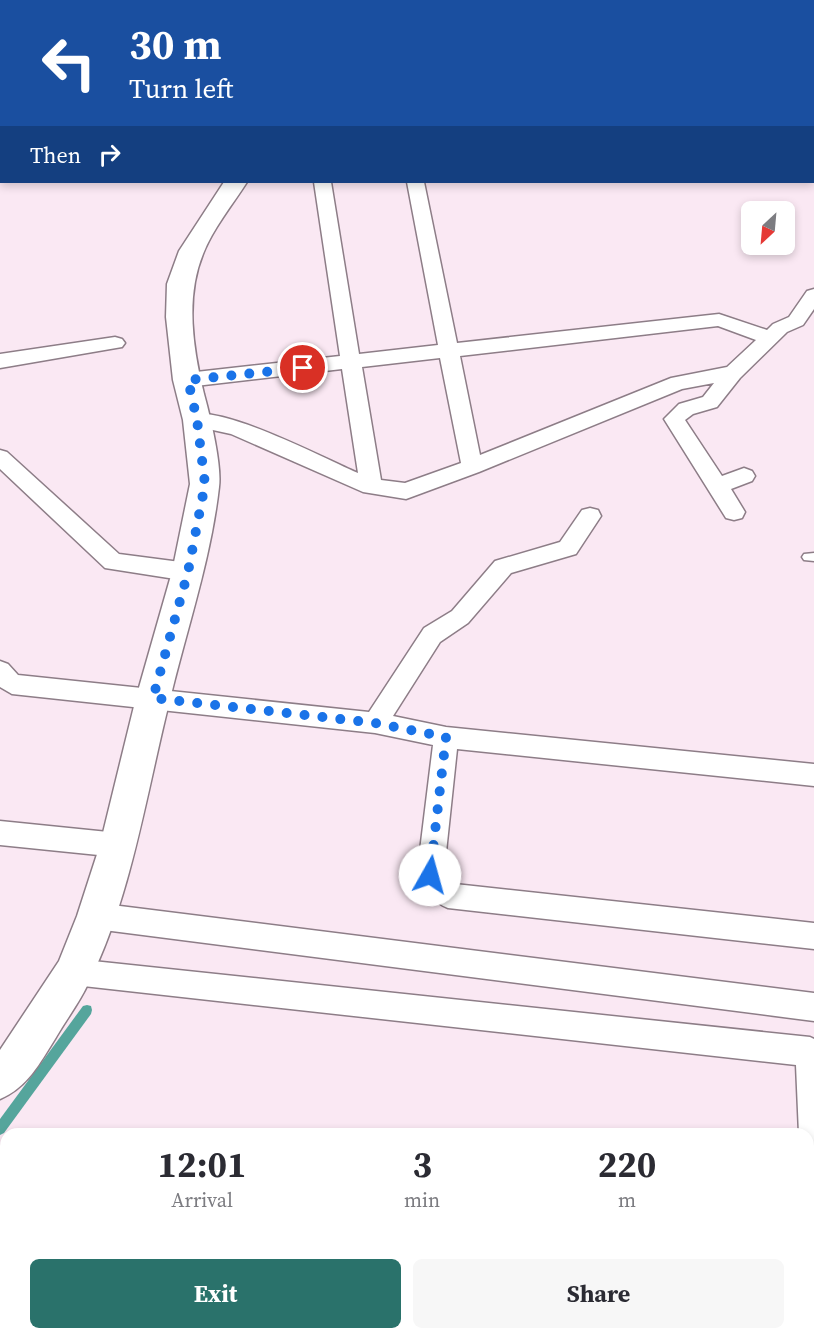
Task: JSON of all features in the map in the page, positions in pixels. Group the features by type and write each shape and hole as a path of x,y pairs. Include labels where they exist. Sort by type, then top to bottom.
{"street":[{"path":"0,1079 19,1059 74,972 96,916 118,845 153,698 188,572 205,484 197,420 188,380 179,317 180,284 191,251 234,183"},
{"path":"322,183 371,487"},
{"path":"415,183 472,467"},
{"path":"734,512 674,419 686,410 710,402 733,373 780,328 805,325 814,295"},
{"path":"188,380 719,320 770,338"},
{"path":"0,361 115,343"},
{"path":"197,420 236,428 371,487 406,491 472,467 678,382 733,373"},
{"path":"0,457 113,562 188,572"},
{"path":"717,486 744,476"},
{"path":"375,723 432,635 460,617 503,567 568,548 590,516"},
{"path":"0,671 12,684 375,723 446,737 814,775"},
{"path":"446,737 430,875 448,896 814,936"},
{"path":"0,833 118,845"},
{"path":"96,916 814,1007"},
{"path":"74,972 810,1052 814,1128"}],"waterway":[{"path":"1,1128 87,1010"}],"route":[{"path":"303,368 188,380 197,420 205,484 188,572 153,698 375,723 446,737 430,875"}]}
